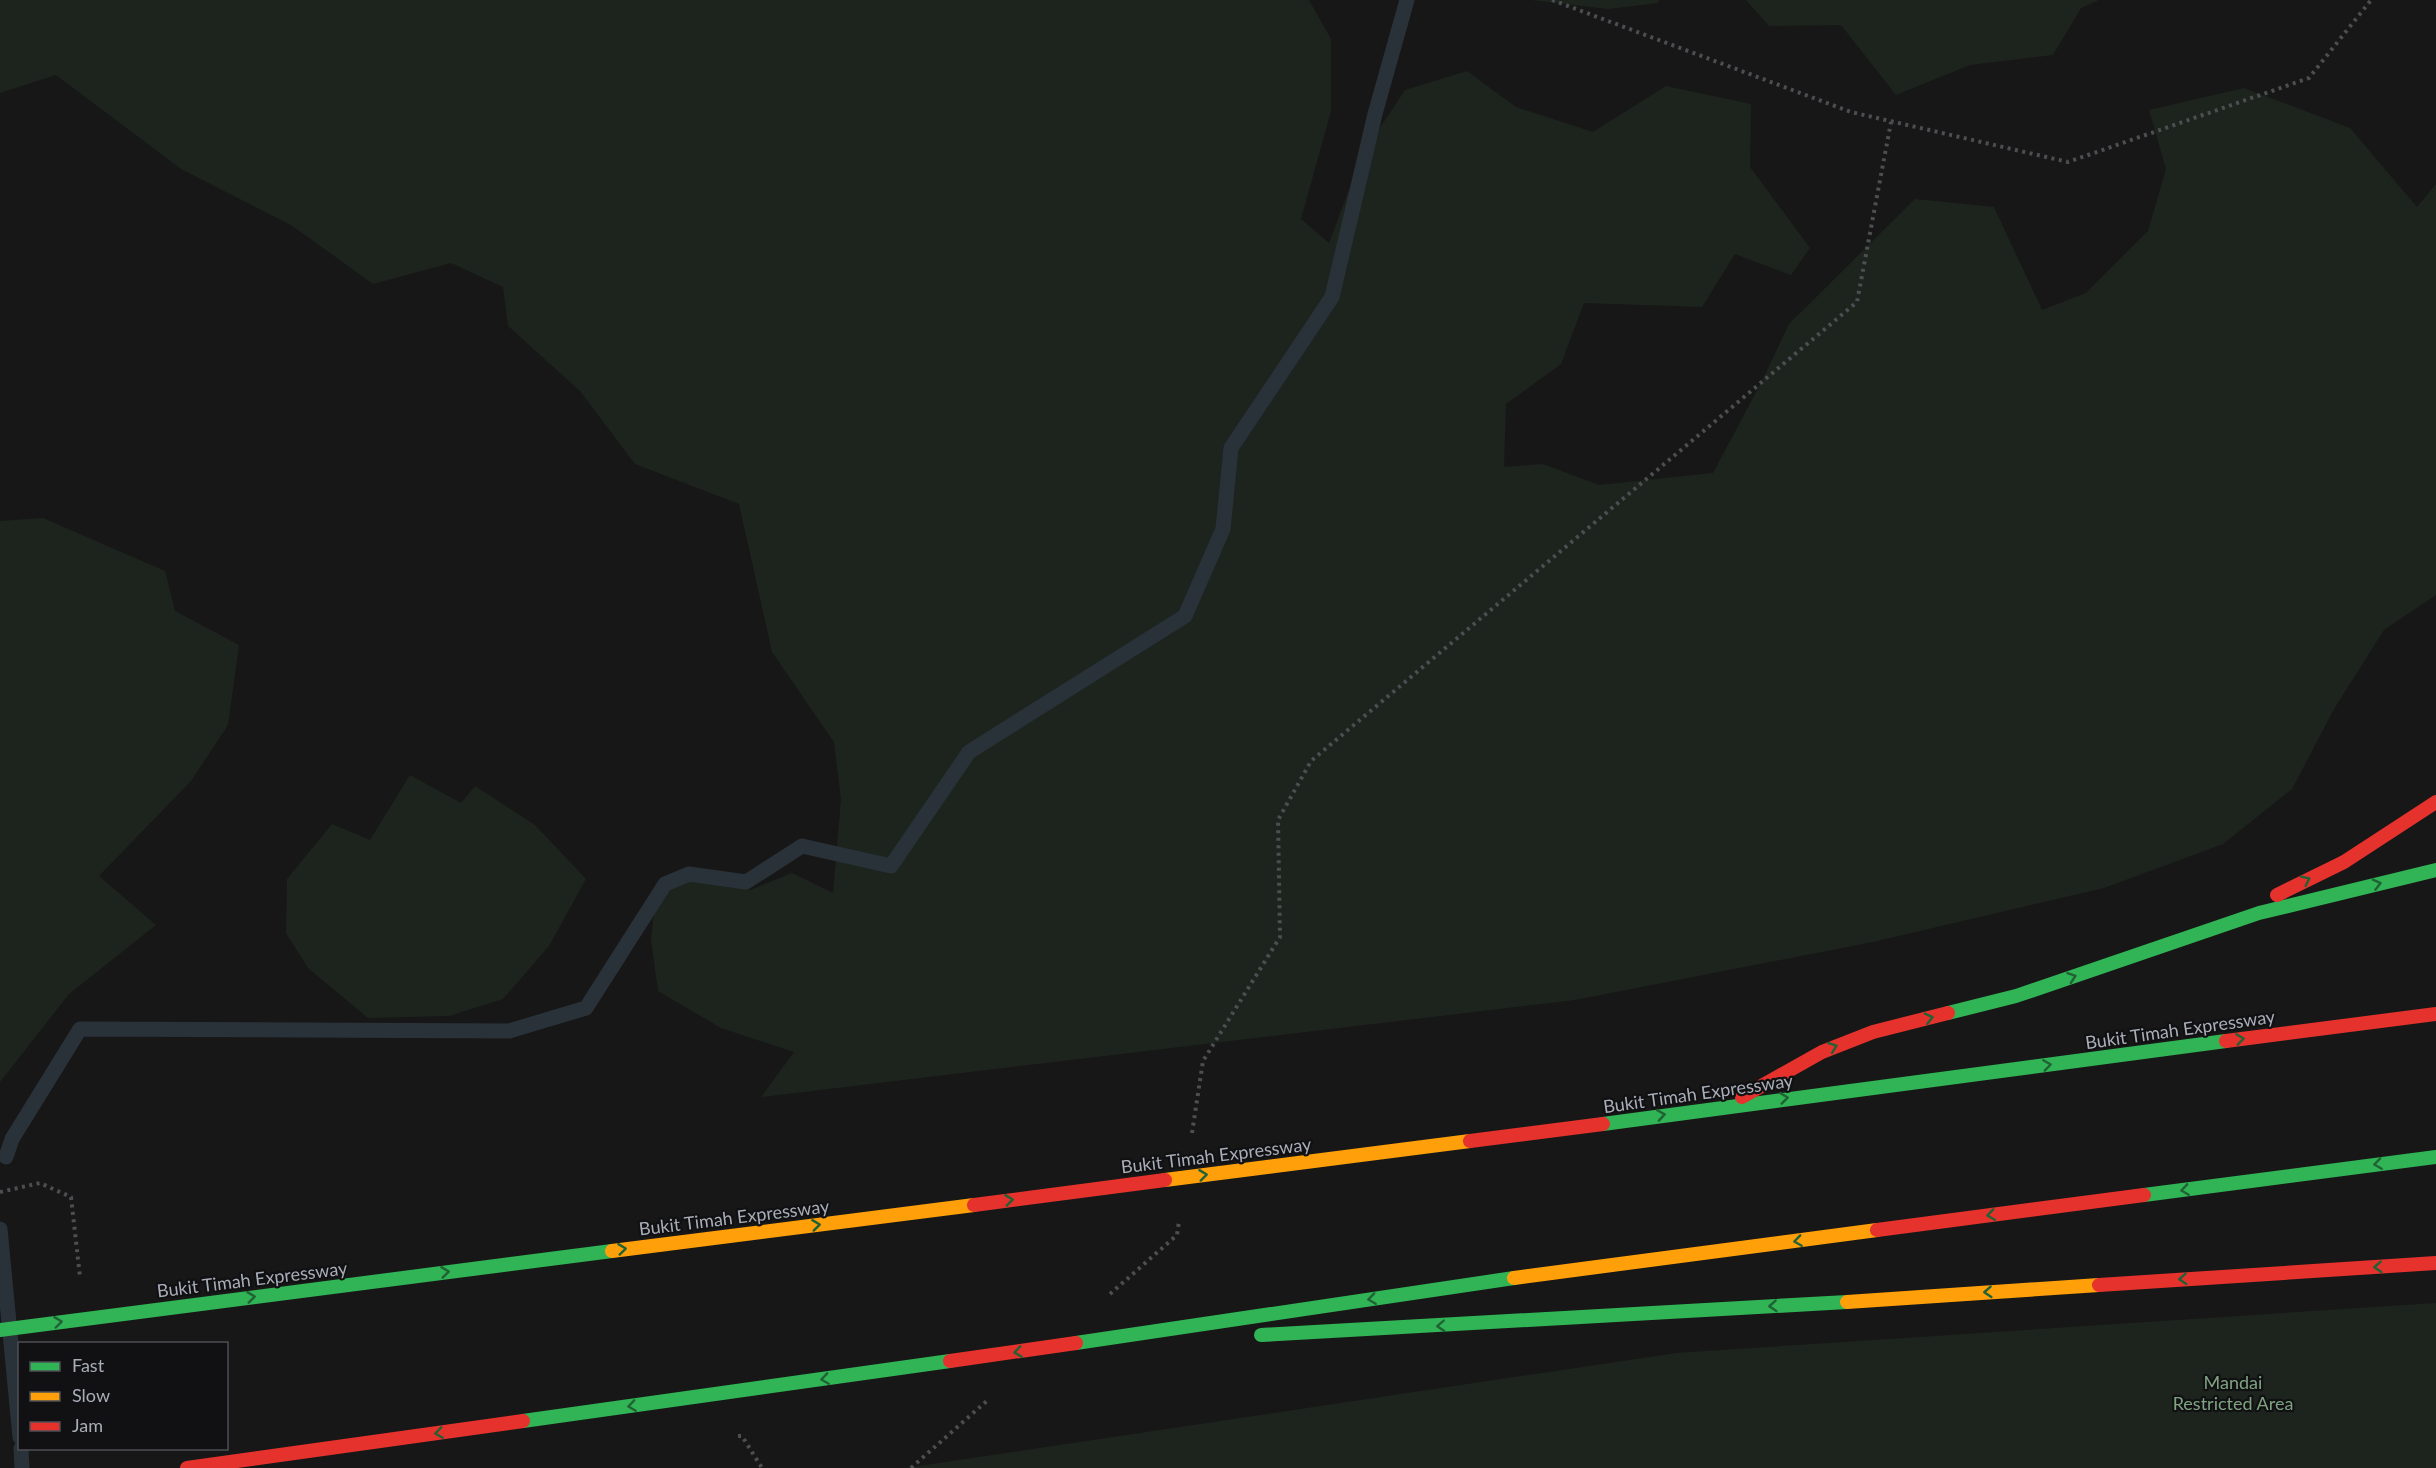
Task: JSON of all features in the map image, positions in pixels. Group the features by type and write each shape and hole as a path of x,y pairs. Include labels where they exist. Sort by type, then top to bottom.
{"highway":[{"path":"2259,913 2274,896 2344,862 2436,802"},
{"path":"1726,1106 1822,1052 1873,1032 2016,996 2259,913 2436,870"},
{"name":"Bukit Timah Expressway","path":"0,1330 1603,1124 2436,1014"},
{"path":"187,1468 1076,1343 1492,1281 2436,1156"},
{"path":"1252,1335 1499,1323 2436,1263"},
{"path":"1076,1343 1205,1337"}],"path":[{"path":"1552,0 1851,112 2068,162 2309,78 2371,0"},
{"path":"1191,1143 1203,1061 1280,937 1278,820 1311,761 1857,302 1891,122"},
{"path":"0,1192 40,1183 71,1197 81,1287"},
{"path":"1106,1297 1177,1235 1180,1212"},
{"path":"911,1468 990,1398"}],"green space":[{"path":"0,0 1309,0 1331,39 1331,111 1301,219 1329,243 1362,155 1405,90 1467,71 1516,107 1593,132 1666,86 1751,104 1750,167 1810,248 1791,275 1735,254 1702,307 1584,303 1561,364 1506,404 1504,467 1543,464 1599,485 1713,473 1762,381 1789,324 1915,199 1994,207 2042,310 2086,293 2148,231 2166,169 2149,110 2244,88 2350,128 2417,207 2436,184 2436,595 2384,630 2334,709 2292,789 2223,844 2104,888 1873,942 1575,1000 761,1097 794,1052 721,1028 658,991 651,939 656,896 693,876 750,890 792,873 833,893 841,799 834,742 772,652 739,504 635,464 580,391 508,326 503,287 451,263 373,284 291,225 181,169 56,75 0,93"},
{"path":"1531,0 1659,0 1658,3 1608,9"},
{"path":"1746,0 2099,0 2081,8 2053,55 1970,65 1896,95 1841,25 1769,26"},
{"path":"43,518 165,571 175,611 239,645 228,725 191,781 99,876 156,925 69,994 0,1082 0,521"},
{"path":"410,775 461,803 475,786 535,825 586,879 549,946 503,999 449,1016 368,1018 308,968 286,933 287,879 332,824 370,840"},
{"name":"Mandai Restricted Area","path":"2436,1303 2436,1468 905,1468 1676,1353"}],"waterway":[{"path":"6,1157 12,1139 80,1029 509,1031 586,1008 665,884 689,874 746,882 802,846 891,866 969,752 1185,616 1223,529 1231,448 1332,297 1375,114 1407,0"},
{"path":"0,1229 18,1416"},
{"path":"21,1450 22,1468"}],"traffic: fast":[{"path":"1948,1013 2016,996 2259,913 2436,870"},
{"path":"1603,1124 2226,1041"},
{"path":"2144,1195 2436,1157"},
{"path":"0,1330 612,1251"},
{"path":"1076,1343 1514,1278"},
{"path":"1261,1335 1847,1302"},
{"path":"523,1421 950,1361"}],"traffic: slow":[{"path":"1165,1180 1470,1141"},
{"path":"612,1251 974,1205"},
{"path":"1514,1278 1877,1230"},
{"path":"1847,1302 2099,1285"}],"traffic: jam":[{"path":"2277,895 2344,862 2436,802"},
{"path":"1742,1097 1822,1052 1873,1032 1948,1013"},
{"path":"2226,1041 2436,1014"},
{"path":"1470,1141 1603,1124"},
{"path":"974,1205 1165,1180"},
{"path":"1877,1230 2144,1195"},
{"path":"2099,1285 2436,1263"},
{"path":"950,1361 1076,1343"},
{"path":"187,1468 523,1421"}]}
